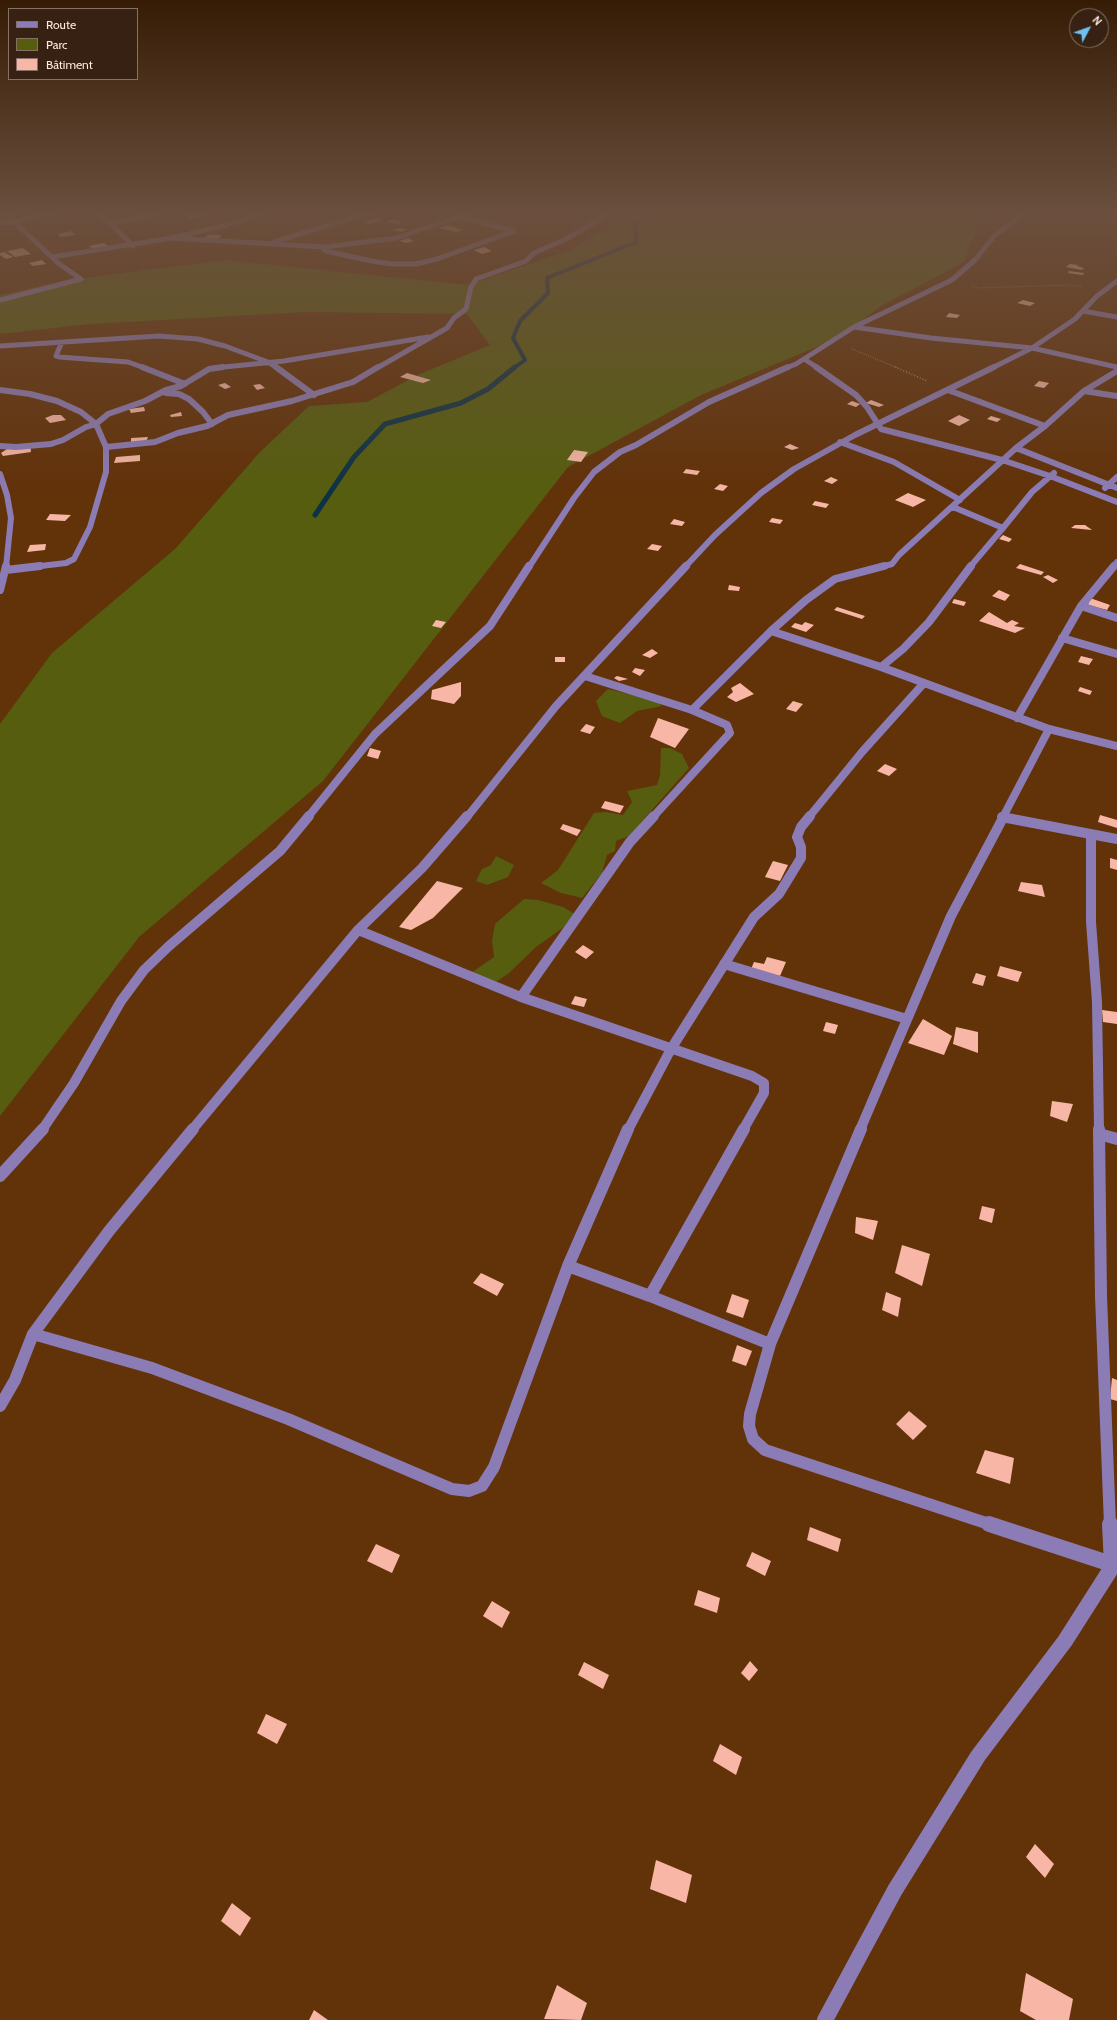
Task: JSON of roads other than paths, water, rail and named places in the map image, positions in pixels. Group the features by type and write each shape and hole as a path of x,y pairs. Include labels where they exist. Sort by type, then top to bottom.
{"street":[{"path":"106,447 155,442 212,424 228,415 268,407 314,395 353,382 447,328 454,318 466,309 467,304"},
{"path":"0,1176 44,1128 74,1083 121,1002 144,970 169,946 280,851 375,734 490,626 574,498 594,472 620,452 636,445 709,402 804,359 854,327 901,304"},
{"path":"0,1406 15,1380 33,1334 109,1231 358,930 422,868 455,831 556,706 715,535 761,492 794,469 840,442 917,407 1032,348 1065,327 1090,304"},
{"path":"1083,311 1117,317"},
{"path":"854,327 931,338 1032,348 1117,367"},
{"path":"0,446 16,447 51,444 63,440 86,427 96,424 108,414 145,401 160,392 185,384 209,369 268,362 433,336"},
{"path":"0,346 61,344 152,337 180,337 198,339 225,346 268,362 314,395"},
{"path":"61,344 56,356 97,358 128,362 185,384"},
{"path":"804,359 856,394 867,407 881,429 1002,460 1050,476 1117,502"},
{"path":"692,710 771,631 806,600 835,579 892,564 899,555 953,507 1002,460 1045,426 1084,391 1117,371"},
{"path":"0,390 30,394 57,401 81,412 96,424 106,447 106,472 90,528 74,559 66,563 6,570"},
{"path":"948,390 1045,426"},
{"path":"1084,391 1117,396"},
{"path":"160,392 183,395 200,408 212,424"},
{"path":"840,442 894,462 960,500"},
{"path":"1016,448 1117,488"},
{"path":"881,667 903,649 929,622 955,585 1032,492 1062,466"},
{"path":"0,474 7,495 10,518 6,570 0,590"},
{"path":"1097,494 1117,477"},
{"path":"953,507 1003,528"},
{"path":"0,545 9,545"},
{"path":"1017,718 1081,606 1117,562"},
{"path":"1081,606 1117,618"},
{"path":"771,631 881,667 1049,729 1117,746"},
{"path":"1062,638 1117,654"},
{"path":"520,997 630,842 730,733 730,728 726,725 692,710 585,676"},
{"path":"33,1334 152,1368 288,1419 452,1489 469,1491 482,1486 494,1467 568,1266 629,1127 671,1049 754,917 779,894 801,858 797,837 801,827 862,752 924,683"},
{"path":"1049,729 951,916 770,1344 750,1414 749,1426 753,1439 765,1450 1115,1564"},
{"path":"1002,817 1117,839"},
{"path":"825,2020 895,1890 978,1756 1065,1641 1115,1564 1101,1296 1097,1002 1091,922 1091,834"},
{"path":"358,930 520,997 752,1076 764,1083 765,1088 650,1296"},
{"path":"724,964 907,1019"},
{"path":"1099,1134 1117,1139"},
{"path":"568,1266 650,1296 770,1344"}],"waterway":[{"path":"514,368 525,360 513,338 520,321 537,304"},
{"path":"315,515 354,457 385,424 461,403 488,389 515,367"}]}
